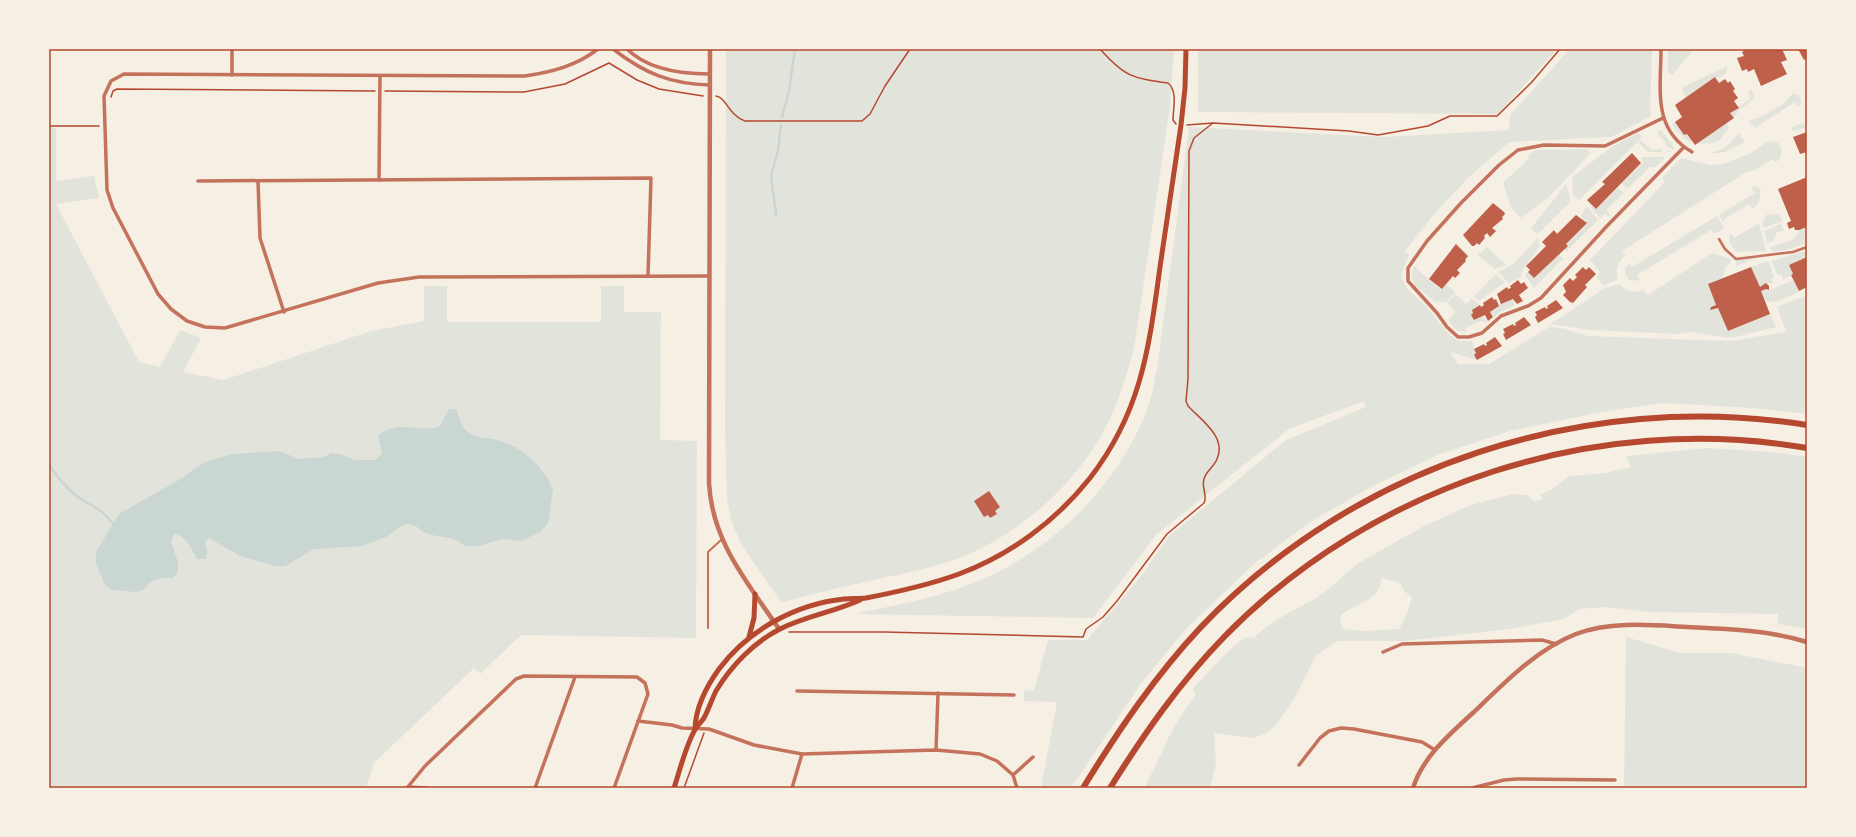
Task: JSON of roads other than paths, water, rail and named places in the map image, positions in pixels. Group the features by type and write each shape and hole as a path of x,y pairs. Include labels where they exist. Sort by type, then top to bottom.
{"highway":[{"path":"1083,788 1147,691 1182,648 1212,616 1254,578 1287,551 1334,520 1384,492 1436,468 1489,448 1544,433 1592,424 1643,418 1699,416 1742,417 1807,425"},
{"path":"1110,788 1145,734 1171,698 1229,632 1276,589 1317,558 1364,528 1409,505 1454,485 1494,471 1548,456 1597,446 1646,441 1703,439 1752,441 1807,448"}],"main road":[{"path":"695,728 705,716 718,689 733,667 757,644 779,629 805,618 846,606 863,599 951,577 980,565 1012,548 1036,531 1066,505 1089,479 1112,446 1135,398 1147,358 1186,88 1186,49"},
{"path":"747,639 752,630 755,594"},
{"path":"674,788 695,728 696,713 710,684 722,665 747,639 773,621 817,605 844,599 863,599"}],"street":[{"path":"232,49 232,75"},
{"path":"598,49 588,57 558,70 525,76 124,74 111,81 104,96 107,190 113,208 158,294 170,309 187,321 205,327 225,328 284,312 378,283 419,278 709,276"},
{"path":"613,49 643,69 669,80 684,84 710,85"},
{"path":"627,49 647,62 663,68 685,73 710,74"},
{"path":"710,49 710,496 715,521 721,540 779,629"},
{"path":"1661,49 1661,106 1663,118 1672,136 1692,152"},
{"path":"379,180 380,76"},
{"path":"1663,118 1605,146 1544,145 1518,150 1499,165 1461,203 1427,241 1408,268 1408,281 1437,313 1452,333 1458,337 1470,337 1482,333 1501,316 1528,306 1541,298 1607,226 1684,147"},
{"path":"198,181 651,178 648,276"},
{"path":"258,181 260,238 284,312"},
{"path":"1719,239 1725,249 1736,259 1793,252 1807,247"},
{"path":"1413,788 1424,765 1435,750 1494,693 1556,644 1575,635 1591,630 1628,625 1747,630 1807,642"},
{"path":"1383,652 1402,644 1542,640 1556,644"},
{"path":"407,787 425,766 516,679 524,676 636,677 645,683 648,694 614,788"},
{"path":"535,788 575,677"},
{"path":"797,691 1014,695"},
{"path":"936,750 938,693"},
{"path":"638,721 709,729 754,745 802,754 936,750 980,754 997,761 1013,775 1017,788"},
{"path":"1299,765 1320,738 1329,731 1342,728 1422,742 1435,750"},
{"path":"792,788 802,754"},
{"path":"1013,775 1033,757"},
{"path":"1472,788 1504,780 1517,779 1615,780"},
{"path":"407,787 427,788"}],"lane":[{"path":"708,628 708,552 721,540"}],"waterway":[{"path":"782,117 789,91 795,49"},
{"path":"776,215 771,176 778,151 781,125"},
{"path":"49,465 67,488 79,498 100,510 113,524"}]}
